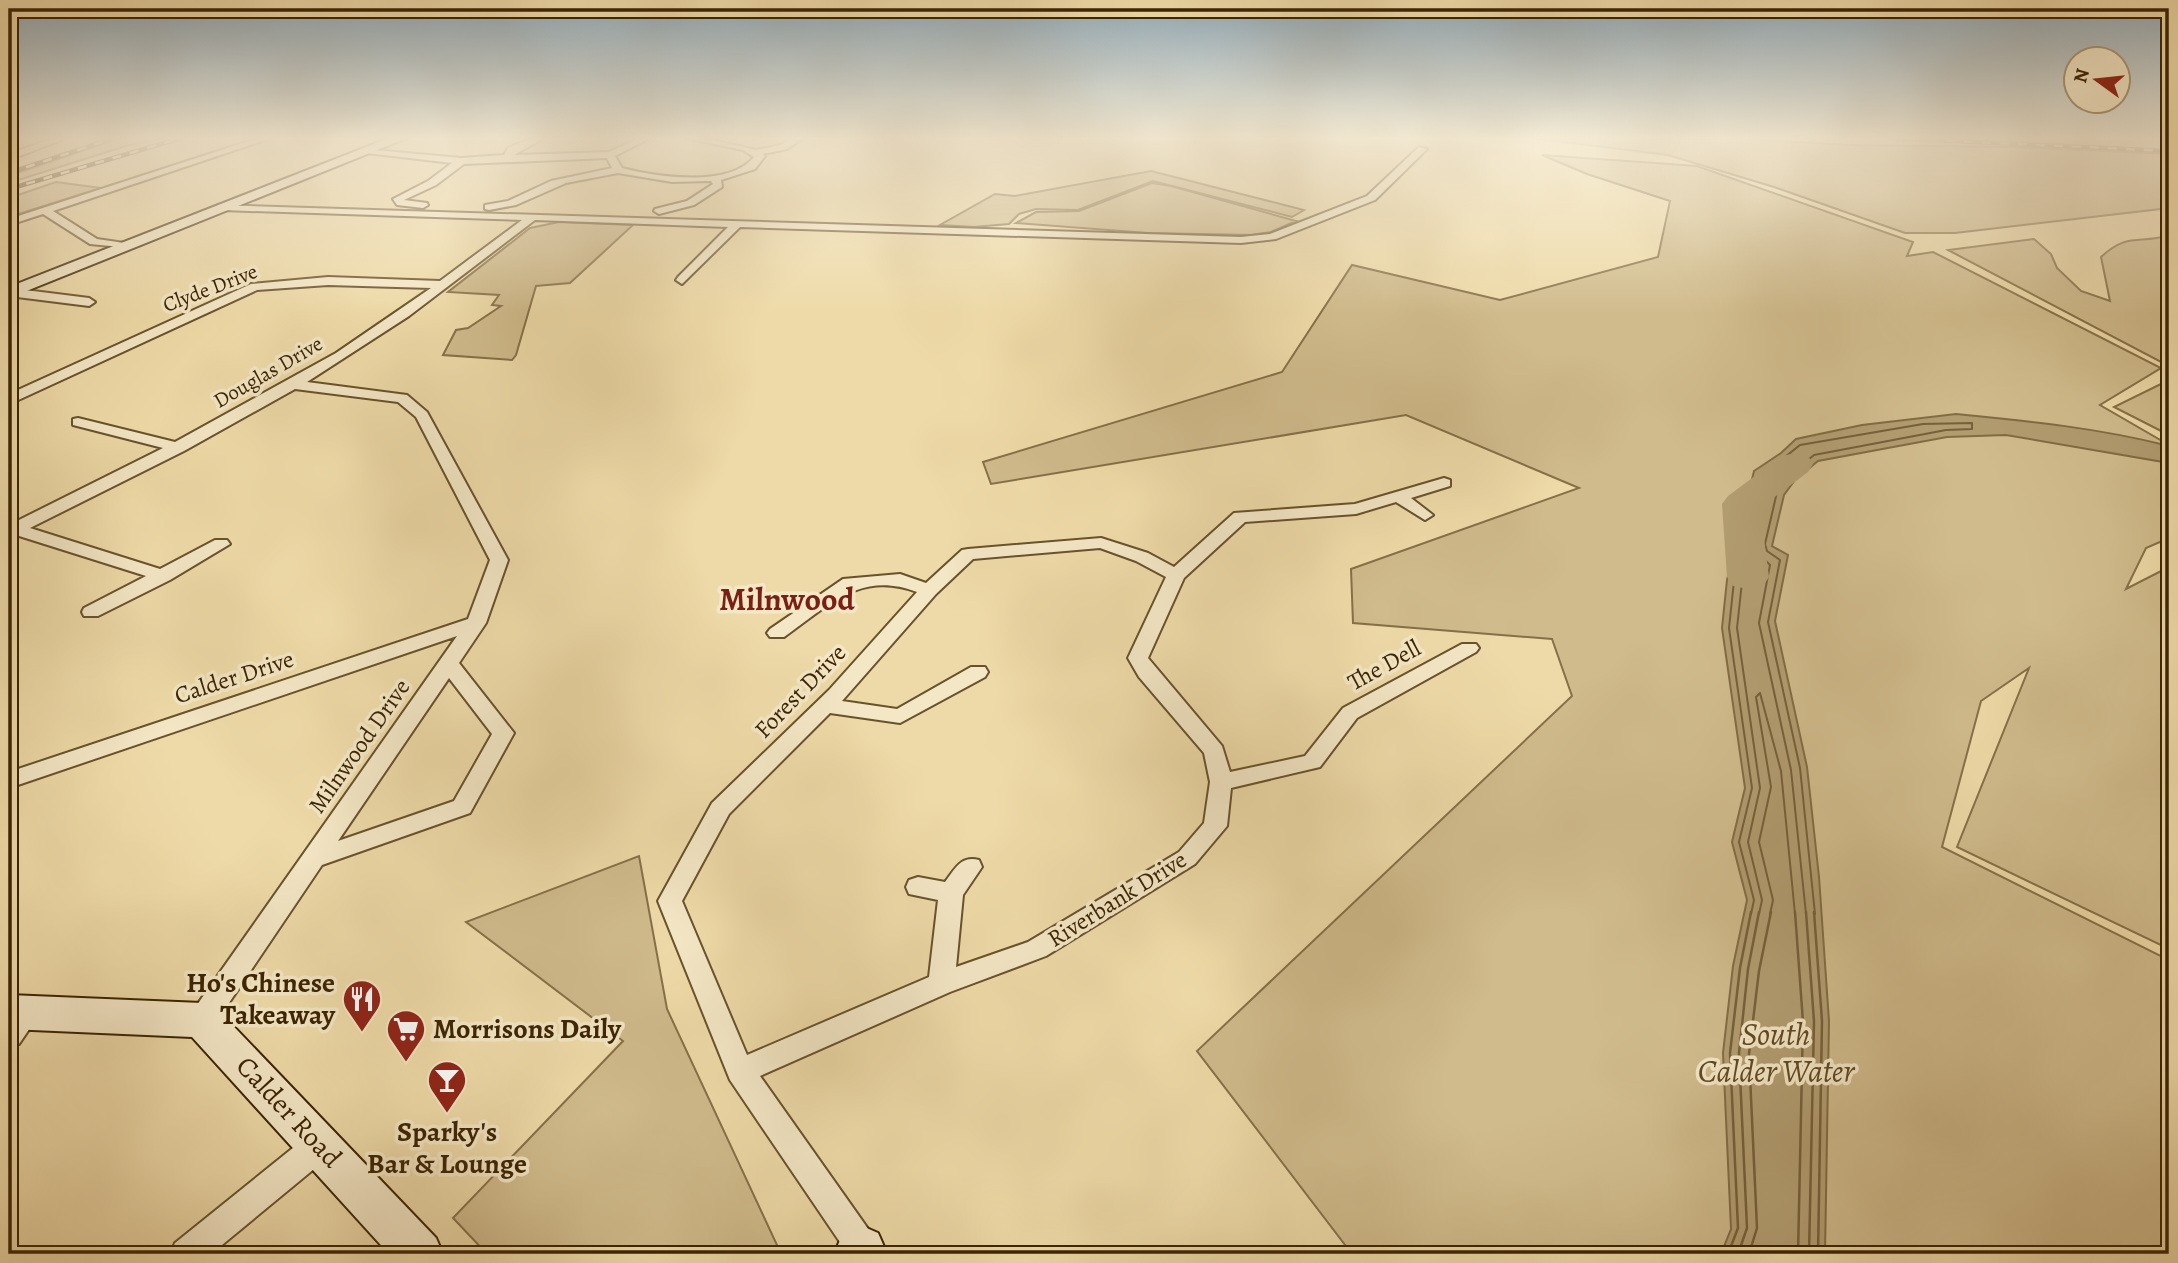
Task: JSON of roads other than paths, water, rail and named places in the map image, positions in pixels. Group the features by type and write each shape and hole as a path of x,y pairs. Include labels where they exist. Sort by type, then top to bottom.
{"main road":[{"path":"9,293 248,197"},
{"path":"15,1020 202,1020"},
{"name":"Calder Road","path":"202,1020 420,1254"}],"street":[{"path":"9,222 88,197"},
{"path":"402,197 398,199 401,203 494,207 527,197"},
{"path":"678,210 703,197"},
{"path":"222,207 1252,239 1272,237 1372,197"},
{"path":"659,211 678,210 690,214"},
{"path":"45,211 94,242 127,246"},
{"name":"Douglas Drive","path":"12,530 179,448 290,384 386,326 531,218"},
{"path":"682,280 737,224"},
{"name":"Clyde Drive","path":"9,399 255,287 328,281 441,285"},
{"path":"9,293 89,302"},
{"name":"Milnwood Drive","path":"202,1020 476,624 499,560 422,415 402,398 290,384"},
{"path":"78,422 179,448"},
{"name":"Riverbank Drive","path":"740,1071 941,984 1037,949 1188,858 1215,826 1221,782 1214,751 1146,672 1138,658 1142,644 1176,575 1240,517 1356,509 1444,483"},
{"path":"1399,497 1424,515"},
{"path":"12,530 164,576"},
{"name":"Forest Drive","path":"740,1071 670,901 720,809 825,705 929,590 968,554 1101,543 1142,557 1176,575"},
{"path":"91,612 221,544"},
{"path":"777,633 849,583 900,579 929,590"},
{"name":"Calder Drive","path":"9,780 476,624"},
{"name":"The Dell","path":"1221,782 1312,762 1350,713 1469,648"},
{"name":"Milnwood Drive","path":"313,859 462,807 503,733 448,663"},
{"path":"825,705 900,716 978,672"},
{"path":"941,984 951,893 970,867"},
{"path":"918,887 951,893"},
{"path":"740,1071 862,1252"},
{"path":"186,1254 320,1145"}],"water":[{"name":"South Calder Water","path":"1956,414 2063,426 2143,440 2169,446 2169,463 2006,435 1947,437 1818,461 1795,480 1784,495 1772,546 1788,555 1775,621 1807,767 1819,877 1829,1021 1825,1254 1721,1254 1731,1229 1723,1053 1733,966 1747,900 1732,842 1745,788 1722,628 1727,580 1754,471 1796,439 1862,425"}],"waterway":[{"name":"South Calder Water","path":"1748,577 1741,504 1795,464"}],"place":[{"name":"Ho's Chinese Takeaway","path":"362,1033"},
{"name":"Morrisons Daily","path":"406,1063"},
{"name":"Sparky's Bar & Lounge","path":"447,1114"}],"district":[{"name":"Milnwood","path":"787,599"}]}
